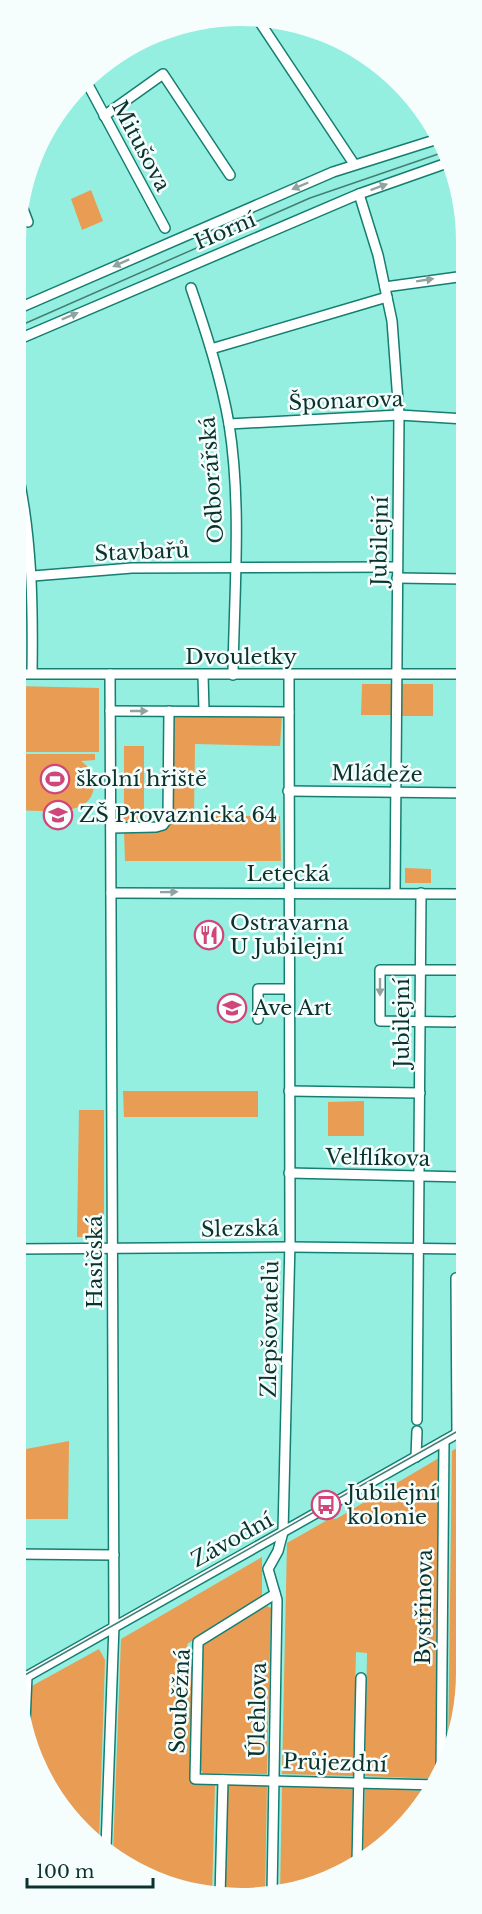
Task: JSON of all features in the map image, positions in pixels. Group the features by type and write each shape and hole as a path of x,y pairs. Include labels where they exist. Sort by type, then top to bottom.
{"street":[{"path":"263,27 354,164"},
{"path":"104,116 163,74 230,175"},
{"name":"Mitušova","path":"90,88 165,228"},
{"name":"Horní","path":"26,305 354,164 432,141"},
{"name":"Horní","path":"26,336 359,194 442,165"},
{"name":"Jubilejní","path":"359,194 378,255 392,321 399,415 395,893"},
{"path":"212,349 386,292 456,278"},
{"name":"Odborářská","path":"191,288 212,349 229,424 236,500 233,675"},
{"name":"Šponarova","path":"229,424 399,415 456,418"},
{"path":"26,525 33,576 32,673"},
{"name":"Stavbařů","path":"33,576 132,568 398,567"},
{"path":"397,578 456,579"},
{"name":"Dvouletky","path":"26,673 456,674"},
{"name":"Hasičská","path":"105,1840 114,1627 110,674"},
{"path":"204,675 204,711"},
{"name":"Zlepšovatelů","path":"283,1532 290,1246 289,675"},
{"path":"110,711 289,711"},
{"path":"111,828 156,827 163,825 168,818 169,711"},
{"name":"Mládeže","path":"288,791 456,793"},
{"name":"Letecká","path":"111,893 288,891 456,894"},
{"name":"Jubilejní","path":"419,1153 421,893"},
{"path":"456,969 380,970 380,1021 456,1021"},
{"path":"258,1018 258,989 288,989"},
{"path":"289,1091 420,1093"},
{"name":"Velflíkova","path":"289,1173 419,1173 456,1176"},
{"path":"417,1420 419,1173"},
{"name":"Slezská","path":"26,1249 290,1246 456,1249"},
{"path":"416,1457 417,1431"},
{"name":"Závodní","path":"27,1676 456,1435"},
{"name":"Bystřinova","path":"441,1752 444,1441"},
{"name":"Úlehlova","path":"273,1886 277,1600 268,1569 278,1551 283,1532"},
{"path":"26,1554 114,1555"},
{"name":"Souběžná","path":"195,1779 198,1642 275,1594"},
{"path":"26,1692 27,1676"},
{"path":"357,1855 361,1678"},
{"name":"Průjezdní","path":"195,1779 274,1779 426,1784"},
{"path":"220,1888 223,1779"}],"shaded area":[{"path":"91,190 103,221 82,230 71,199"},
{"path":"362,684 392,684 392,715 361,715"},
{"path":"402,684 433,684 433,716 401,716"},
{"path":"26,686 99,688 99,752 26,752"},
{"path":"172,714 282,714 280,746 195,744 194,816 280,816 281,861 125,861 124,830 166,828"},
{"path":"124,746 144,746 144,823 124,824"},
{"name":"školní hřiště","path":"26,754 95,754 95,760 81,761 89,768 94,785 91,796 85,804 63,811 26,810"},
{"path":"405,868 431,869 431,883 405,883"},
{"path":"123,1091 258,1091 258,1117 124,1117"},
{"path":"364,1101 364,1136 328,1136 328,1102"},
{"path":"79,1110 104,1110 104,1237 77,1237"},
{"path":"69,1441 68,1519 26,1519 26,1449"},
{"path":"456,1449 456,1687 448,1731 452,1451"},
{"path":"439,1458 435,1765 429,1779 365,1776 367,1653 356,1652 353,1776 282,1774 287,1543 331,1518 336,1519"},
{"path":"262,1557 262,1598 187,1644 192,1648 194,1657 191,1784 215,1784 212,1887 159,1872 133,1860 113,1846 121,1639"},
{"path":"267,1606 271,1608 267,1774 203,1773 199,1767 201,1648 209,1638"},
{"path":"99,1649 105,1660 99,1835 79,1815 54,1781 33,1729 29,1711 30,1687"},
{"path":"226,1785 267,1786 265,1887 224,1888"},
{"path":"282,1787 353,1788 351,1859 310,1877 280,1885"},
{"path":"365,1789 422,1791 403,1815 363,1850"}],"tram line":[{"path":"26,323 310,198 438,154"},
{"path":"26,1674 456,1432"}],"place":[{"name":"školní hřiště","path":"55,779"},
{"name":"ZŠ Provaznická 64","path":"58,815"},
{"name":"Ostravarna U Jubilejní","path":"209,935"},
{"name":"Ave Art","path":"232,1008"},
{"name":"Jubilejní kolonie","path":"326,1505"}]}
